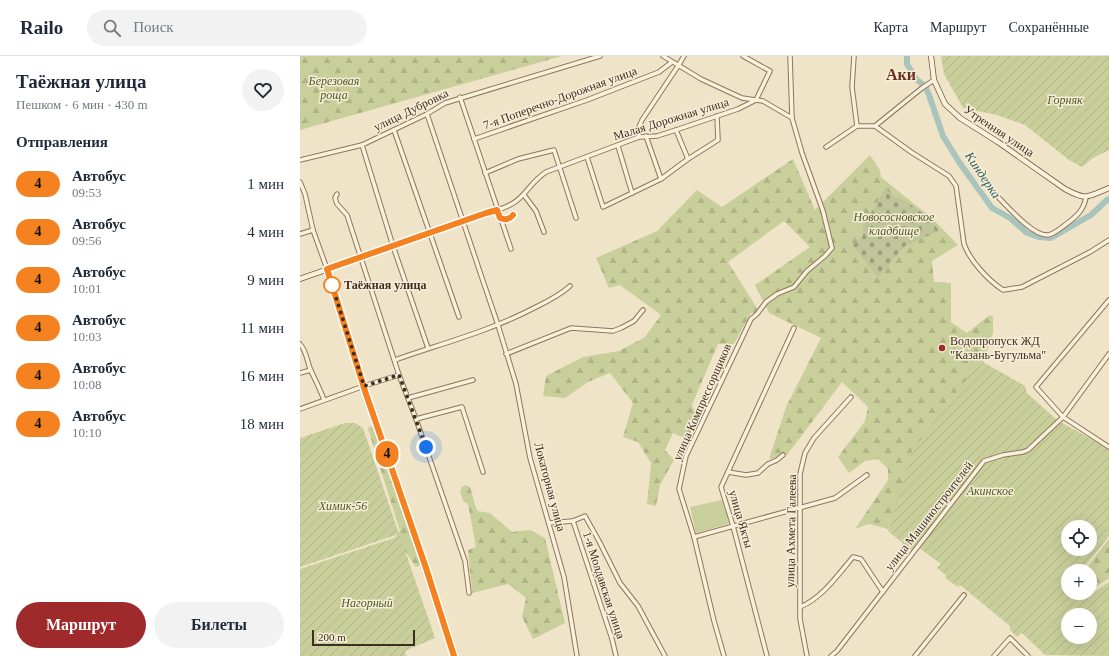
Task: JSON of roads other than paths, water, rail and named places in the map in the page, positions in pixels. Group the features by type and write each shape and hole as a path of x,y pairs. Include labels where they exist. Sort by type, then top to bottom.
{"street":[{"name":"улица Дубровка","path":"300,160 362,145 427,114 445,102 588,61 600,56"},
{"path":"663,56 702,79 742,98 763,101 792,118"},
{"path":"639,137 639,127 642,120 684,56"},
{"path":"743,56 770,71 756,100"},
{"path":"790,56 792,118"},
{"path":"854,56 852,87 857,126"},
{"name":"Утренняя улица","path":"931,56 934,80 945,104 960,118 998,142 1065,189 1075,195 1086,197"},
{"name":"7-я Поперечно-Дорожная улица","path":"474,139 587,100 659,72 672,62"},
{"path":"875,126 934,80"},
{"path":"460,97 511,249"},
{"name":"Малая Дорожная улица","path":"497,210 509,206 524,195 537,178 559,166 618,146 639,137 657,136 676,130 738,109 756,100"},
{"name":"Локаторная улица","path":"427,114 498,325 516,384 530,458 564,577 577,656"},
{"path":"587,157 603,206 661,179 688,159 718,140 717,116"},
{"name":"улица Компрессорщиков","path":"724,656 694,538 679,489 686,456 750,318 757,314 766,302 777,294 794,287 807,271 832,248 823,211 802,153 792,118"},
{"path":"826,147 857,126 875,126 911,152 949,176 956,186 964,244 967,253 988,278 1002,290 1022,287 1090,252 1109,240"},
{"path":"394,130 458,317"},
{"path":"676,130 688,159"},
{"path":"646,136 661,179"},
{"path":"362,145 428,348"},
{"path":"618,146 632,193"},
{"path":"485,173 518,159 554,150 576,218"},
{"path":"300,182 313,230 454,656"},
{"path":"999,198 1028,226 1041,234 1048,235 1072,219 1085,206 1086,197 1109,188"},
{"path":"300,195 304,194"},
{"path":"337,194 335,198 337,204 347,215 399,375 416,419 465,561 469,593"},
{"path":"524,195 536,212 544,232"},
{"path":"300,279 497,210"},
{"path":"300,234 313,230"},
{"path":"395,360 428,348 464,338 498,325 558,296 570,286"},
{"path":"1109,300 1036,387 1063,417 1109,447"},
{"path":"506,354 571,328 613,331 634,321 643,310"},
{"name":"улица Якты","path":"766,656 733,526 721,487 794,328"},
{"path":"300,344 304,349 311,370 319,384 324,400"},
{"name":"улица Машиностроителей","path":"831,656 837,651 984,461 1003,455 1028,450 1063,417 1109,354"},
{"path":"300,373 311,370"},
{"path":"300,409 399,375"},
{"path":"408,398 473,380"},
{"name":"улица Ахмета Галеева","path":"807,656 800,619 800,474 806,453 814,438 851,397"},
{"path":"416,419 462,407 483,472"},
{"path":"728,472 746,475 758,473 768,464 778,460 783,454"},
{"path":"694,538 835,498 867,475"},
{"path":"549,523 573,521 585,516 620,583 638,606 665,656"},
{"name":"1-я Молдавская улица","path":"573,521 612,639 616,656"},
{"path":"800,607 810,603 834,581 853,557 861,559 883,592"},
{"path":"915,656 964,595"},
{"path":"994,656 1010,638 1028,656"}],"waterway":[{"name":"Киндерка","path":"907,56 907,64 916,79 925,86 943,136 959,162 992,208 1010,218 1027,233 1039,237 1051,238 1091,215 1109,199"}],"place":[{"name":"Таёжная улица","path":"332,285"},
{"name":"Водопропуск ЖД \"Казань-Бугульма\"","path":"942,348"}],"district":[{"name":"Аки","path":"901,74"}],"park label":[{"name":"Березовая роща","path":"334,88"},
{"name":"Горняк","path":"1065,100"},
{"name":"Новососновское кладбище","path":"894,224"},
{"name":"Акинское","path":"990,491"},
{"name":"Химик-56","path":"343,506"},
{"name":"Нагорный","path":"367,603"}]}
